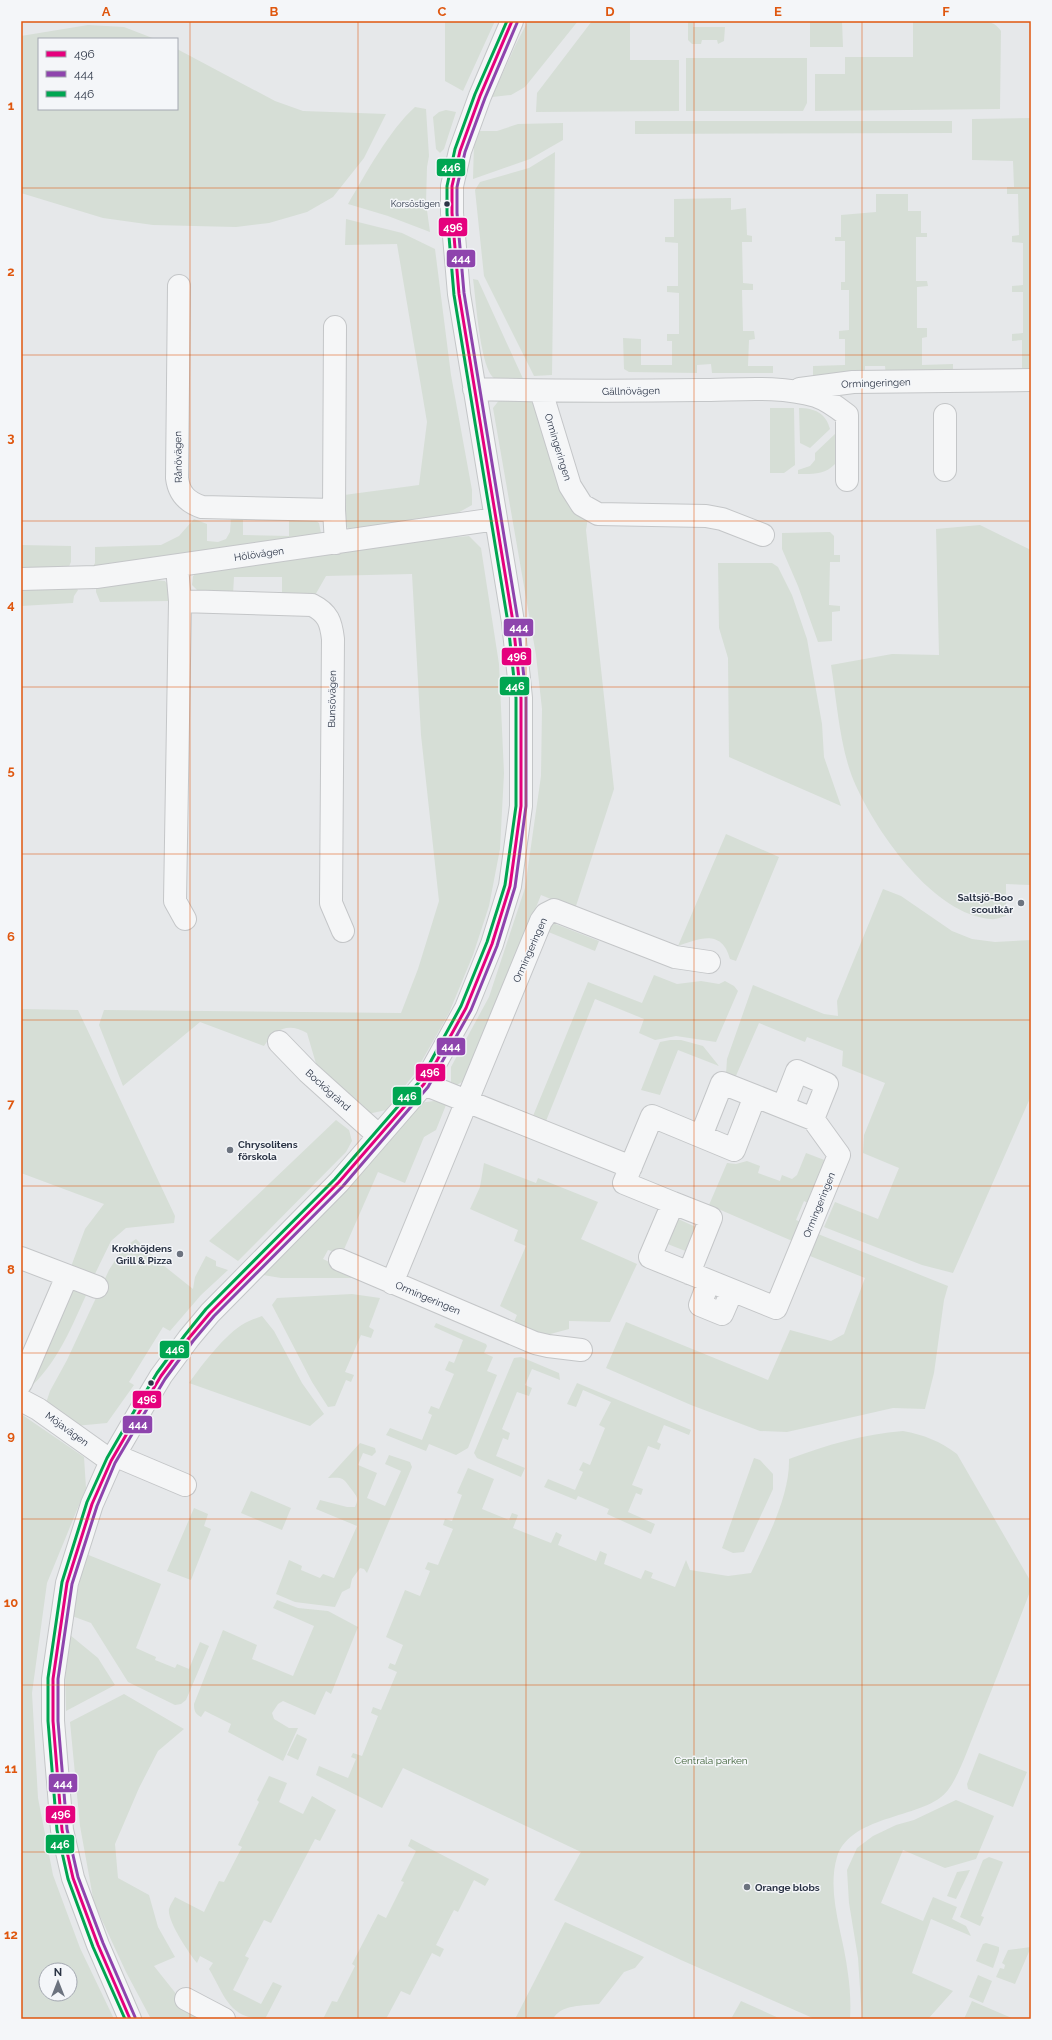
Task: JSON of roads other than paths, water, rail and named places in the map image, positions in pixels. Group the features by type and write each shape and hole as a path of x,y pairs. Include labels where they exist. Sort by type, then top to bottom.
{"street":[{"path":"130,2019 72,1878 62,1830 52,1693 67,1583 75,1557 99,1486 112,1458 165,1371 210,1312 339,1182 424,1084 466,1008 492,944 510,886 521,806 521,698 513,622 459,294 452,213 452,186 456,164 472,117 512,21"},
{"name":"Rånövägen","path":"179,286 178,489 183,496 202,507 334,510"},
{"path":"335,326 334,510 336,543"},
{"name":"Ormingeringen","path":"787,391 853,382 1031,380"},
{"name":"Gällnövägen","path":"474,389 541,392 787,391"},
{"path":"787,391 818,397 847,415 847,480"},
{"name":"Ormingeringen","path":"541,392 570,486 582,505 598,514 706,516 722,519 763,535"},
{"path":"945,415 945,470"},
{"name":"Hölövägen","path":"21,579 96,578 496,519"},
{"path":"177,567 180,601 175,901 185,919"},
{"name":"Bunsövägen","path":"180,601 312,605 323,611 327,618 333,639 331,903 343,931"},
{"name":"Ormingeringen","path":"582,1350 535,1343 392,1283 541,921 554,910 675,957 709,962"},
{"name":"Bockögränd","path":"279,1042 308,1072 379,1136"},
{"path":"701,1136 722,1083 813,1119 827,1084 797,1071 783,1107"},
{"path":"424,1084 631,1167"},
{"path":"699,1277 711,1218 624,1183 652,1116 734,1150 755,1096"},
{"name":"Ormingeringen","path":"673,1203 650,1257 776,1308 839,1155 813,1119"},
{"path":"21,1258 97,1287"},
{"path":"340,1260 392,1283"},
{"path":"21,1383 66,1276"},
{"name":"Möjavägen","path":"21,1400 38,1409 112,1458 185,1485"},
{"path":"186,1999 224,2019"}],"place":[{"name":"Korsöstigen","path":"447,204"},
{"name":"Saltsjö-Boo scoutkår","path":"1021,903"},
{"name":"Chrysolitens förskola","path":"230,1150"},
{"name":"Krokhöjdens Grill & Pizza","path":"180,1254"},
{"name":"Orange blobs","path":"747,1887"}],"park label":[{"name":"Centrala parken","path":"711,1760"}]}
